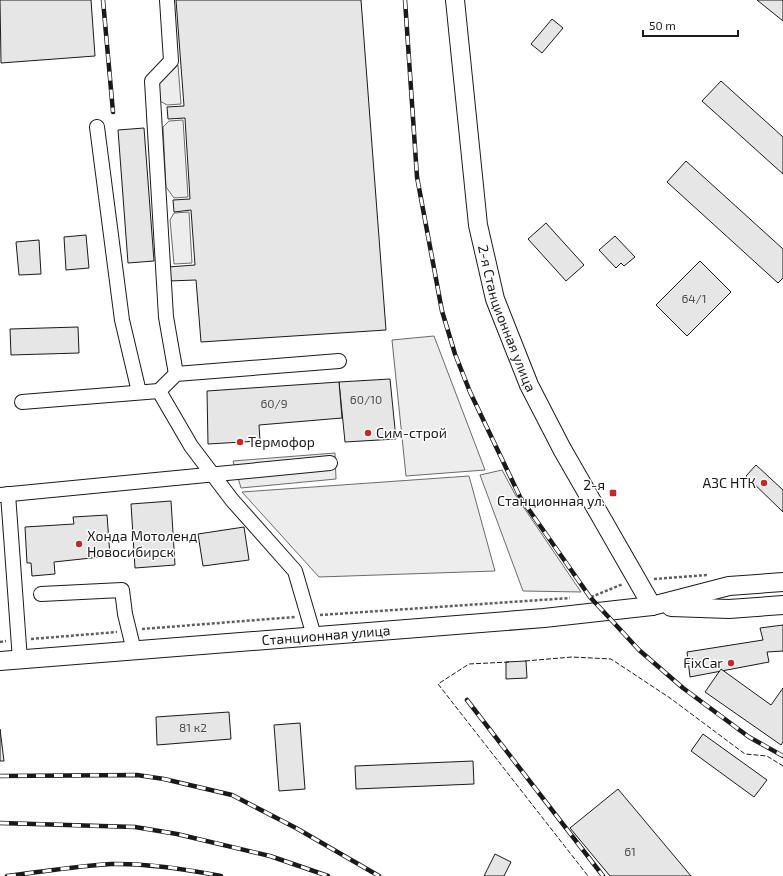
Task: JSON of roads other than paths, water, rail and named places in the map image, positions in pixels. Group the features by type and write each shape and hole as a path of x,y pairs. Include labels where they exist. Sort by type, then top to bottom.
{"main road":[{"name":"2-я Станционная улица","path":"455,0 478,225 495,299 529,386 562,449 652,606"},
{"name":"Станционная улица","path":"0,661 544,618 652,606 729,586 783,582"},
{"name":"Станционная улица","path":"652,606 728,609 783,605"}],"lane":[{"path":"167,0 171,61 152,81 166,317 176,374"},
{"path":"97,128 122,320 139,392"},
{"path":"22,402 159,391 176,374 339,361"},
{"path":"159,391 191,446 232,500 295,571 314,636"},
{"path":"20,660 4,494 330,463"},
{"path":"42,594 122,590 125,614 134,651"}],"railway":[{"path":"103,0 113,112"},
{"path":"405,0 417,177 442,311 455,354 470,392 520,497 590,597 639,650 683,688 749,737 783,756"},
{"path":"467,700 603,876"},
{"path":"0,776 137,775 164,779 232,795 296,828 379,876"},
{"path":"0,823 135,827 177,834 270,856 328,876"},
{"path":"7,876 111,864 139,864 221,876"}],"place":[{"name":"Сим-строй","path":"368,433"},
{"name":"Термофор","path":"240,442"},
{"name":"АЗС НТК","path":"764,483"},
{"name":"2-я Станционная ул.","path":"613,493"},
{"name":"Хонда Мотоленд Новосибирск","path":"79,544"},
{"name":"FixCar","path":"731,663"}]}
